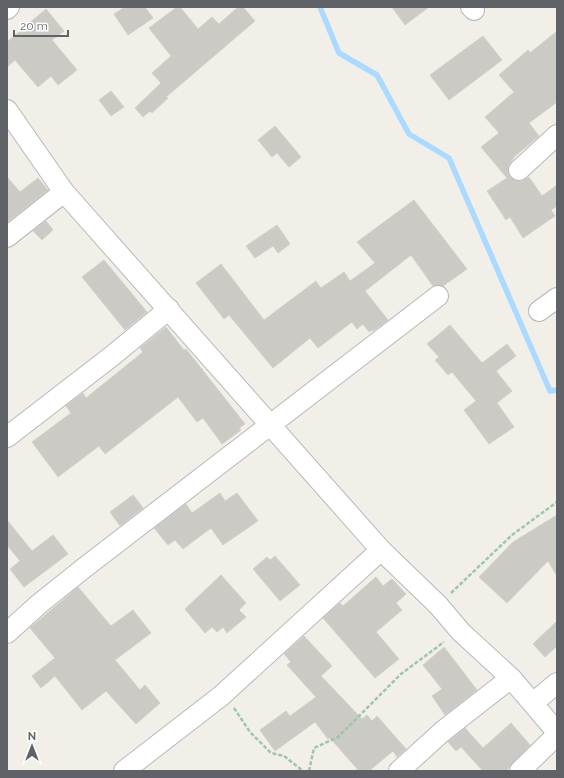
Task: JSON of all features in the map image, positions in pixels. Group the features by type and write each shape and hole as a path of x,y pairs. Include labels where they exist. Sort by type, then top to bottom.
{"street":[{"path":"7,110 64,192 381,550 438,605 461,632 511,678 557,732"},
{"path":"519,170 557,135"},
{"path":"7,237 64,192"},
{"path":"7,634 39,604 438,296"},
{"path":"539,311 557,298"},
{"path":"7,437 112,356 169,309"},
{"path":"124,771 220,696 381,550"},
{"path":"399,771 443,731 511,678"},
{"path":"533,703 557,683"},
{"path":"520,771 557,735"}],"path":[{"path":"438,605 512,535 557,502"},
{"path":"309,771 314,748 338,737 401,674 434,648 461,632"},
{"path":"220,696 234,708 250,732 271,754 284,756 303,771"}],"building":[{"path":"125,7 145,7 153,18 128,35 114,14"},
{"path":"177,7 180,7 198,29 212,17 219,24 238,7 243,7 255,21 166,97 168,98 152,113 150,111 143,117 135,108 161,83 152,73 171,56 149,28"},
{"path":"392,7 429,7 405,25"},
{"path":"46,9 64,31 52,40 77,70 58,85 51,76 38,87 15,60 7,67 7,42"},
{"path":"557,31 557,102 529,123 539,136 515,156 508,166 508,172 511,178 516,181 522,181 529,177 542,196 557,185 557,206 551,210 555,216 523,238 510,217 506,220 487,191 507,178 481,147 499,133 485,117 514,92 499,75 528,50 530,53"},
{"path":"483,36 502,60 449,100 430,75"},
{"path":"111,91 124,107 111,116 99,100"},
{"path":"275,126 301,157 289,167 277,153 272,157 258,140"},
{"path":"7,177 20,192 38,178 48,190 7,222"},
{"path":"414,200 467,269 443,286 433,286 411,255 365,291 388,320 373,331 372,330 369,332 363,324 357,329 352,322 318,348 310,338 273,368 229,315 224,319 196,283 221,264 264,320 316,281 321,288 344,272 350,281 375,263 357,242"},
{"path":"46,221 53,230 42,240 33,231"},
{"path":"277,225 290,244 278,253 273,246 255,258 246,246"},
{"path":"104,260 147,312 125,330 82,277"},
{"path":"450,325 482,363 507,344 516,356 496,371 512,391 497,403 514,427 489,444 464,410 476,401 452,372 448,375 435,360 439,357 427,344"},
{"path":"166,327 184,350 186,349 245,424 239,428 241,430 222,444 203,418 197,422 178,397 105,454 99,446 58,477 32,442 71,413 66,406 83,393 86,398 143,352 140,348"},
{"path":"220,493 225,501 237,493 258,521 223,545 211,528 183,549 175,540 168,545 154,528 186,504 192,513"},
{"path":"133,495 143,508 120,526 110,512"},
{"path":"557,515 557,576 548,561 507,603 479,577 513,542"},
{"path":"7,520 32,551 53,535 68,554 24,587 10,569 20,561 7,545"},
{"path":"275,556 300,585 280,601 253,569 267,557 270,560"},
{"path":"221,575 246,603 239,610 246,617 227,633 223,627 217,632 212,627 205,633 185,609"},
{"path":"376,577 383,586 392,579 406,594 396,603 402,610 376,632 399,659 375,678 323,618 340,603 343,606"},
{"path":"78,587 111,626 133,610 151,633 115,660 140,690 145,685 160,703 136,724 106,691 82,710 55,676 41,688 32,676 55,658 30,628"},
{"path":"557,621 557,646 545,657 533,644"},
{"path":"304,636 332,666 321,676 362,719 367,715 372,721 377,716 406,749 397,757 393,751 369,771 359,771 330,738 328,739 315,722 275,751 260,730 286,711 290,716 316,697 287,665 291,662 284,654"},
{"path":"444,647 477,690 445,715 432,696 442,689 423,665"},
{"path":"511,723 530,745 506,771 483,771 461,747 456,751 448,742 465,728 483,748"}],"waterway":[{"path":"320,7 339,53 377,75 409,134 449,158 550,391 557,390"}]}
